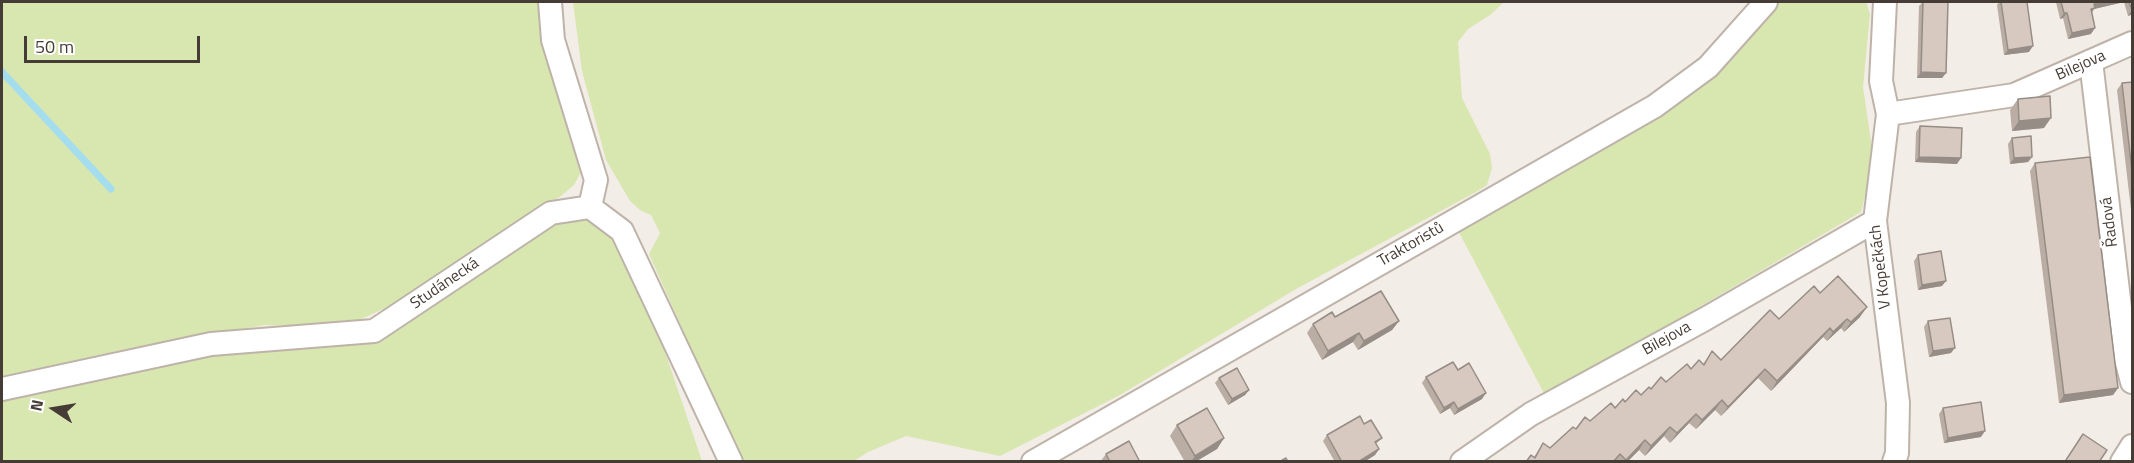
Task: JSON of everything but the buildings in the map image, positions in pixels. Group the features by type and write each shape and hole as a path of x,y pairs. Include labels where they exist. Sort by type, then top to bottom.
{"street":[{"path":"550,2 553,40 596,180 590,207 622,231 731,462"},
{"name":"Traktoristů","path":"1033,462 1057,456 1655,106 1708,67 1766,2"},
{"name":"V Kopečkách","path":"1885,2 1881,81 1888,114 1875,221 1898,403 1897,453 1894,462"},
{"name":"Bilejova","path":"1888,114 2014,94 2133,43"},
{"name":"Řadová","path":"2091,61 2126,359 2133,382"},
{"name":"Studánecká","path":"2,389 211,344 374,331 551,213 590,207"},
{"name":"Bilejova","path":"1462,462 1531,414 1705,319 1875,221"},
{"path":"2122,462 2133,446"}],"green space":[{"path":"2,2 546,2 583,156 581,172 574,185 561,196 474,249 405,299 359,320 289,326 265,325 137,347 2,376"},
{"path":"573,2 1504,2 1490,15 1468,29 1458,42 1462,98 1490,154 1492,168 1487,185 1476,192 1296,289 1120,395 1000,456 906,436 868,452 854,461 741,461 649,254 660,233 651,215 640,210 630,201 606,160 582,71"},
{"path":"1774,2 1866,2 1870,14 1863,87 1874,161 1861,212 1546,397 1453,221 1716,67"},
{"path":"573,219 589,221 607,229 621,252 663,346 702,461 2,462 2,399 256,348 362,339 399,330 518,244 556,222"}],"waterway":[{"path":"2,72 111,189"}]}
